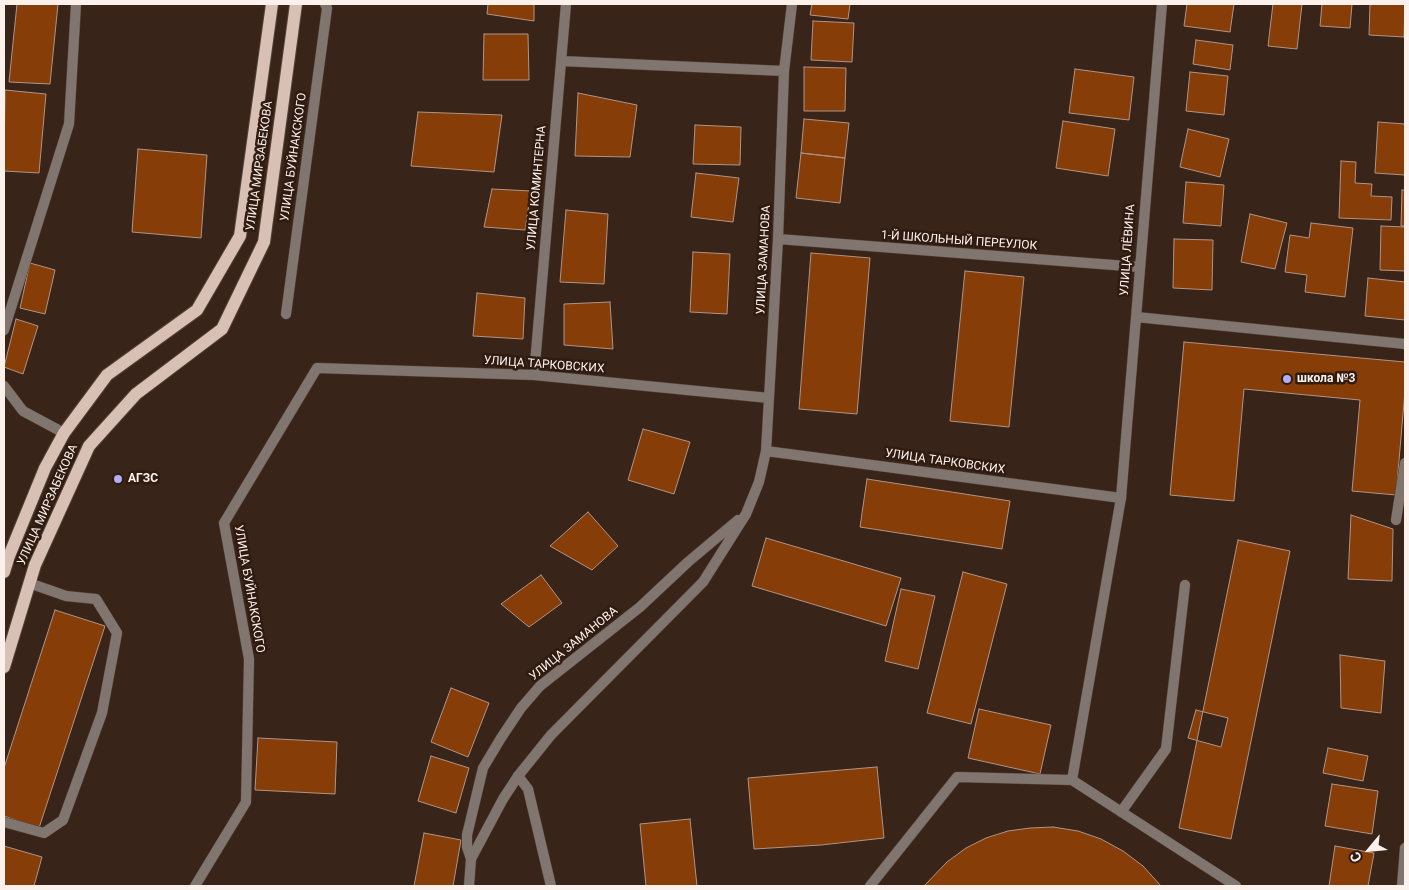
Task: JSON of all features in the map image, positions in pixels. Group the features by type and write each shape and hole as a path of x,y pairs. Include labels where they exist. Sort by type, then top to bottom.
{"main road":[{"name":"УЛИЦА МИРЗАБЕКОВА","path":"4,572 45,468 64,433 107,375 197,310 240,236 272,4"},
{"name":"УЛИЦА МИРЗАБЕКОВА","path":"4,667 34,564 89,446 136,394 222,330 264,242 296,4"}],"street":[{"path":"4,330 69,124 76,4"},
{"name":"УЛИЦА БУЙНАКСКОГО","path":"286,314 327,8 325,4"},
{"name":"УЛИЦА КОМИНТЕРНА","path":"534,375 566,4"},
{"name":"УЛИЦА ЗАМАНОВА","path":"471,859 518,776 550,734 703,582 746,514 759,482 766,451 778,239 784,70 792,4"},
{"name":"УЛИЦА ЛЁВИНА","path":"1072,780 1121,498 1162,4"},
{"path":"561,60 784,70"},
{"name":"1-Й ШКОЛЬНЫЙ ПЕРЕУЛОК","path":"778,239 1139,267"},
{"path":"1136,317 1405,344"},
{"name":"УЛИЦА БУЙНАКСКОГО","path":"195,886 246,802 249,659 224,523 317,368"},
{"name":"УЛИЦА ТАРКОВСКИХ","path":"317,368 534,375 769,398"},
{"path":"4,386 23,411 64,433"},
{"name":"УЛИЦА ТАРКОВСКИХ","path":"766,451 1121,498"},
{"path":"1396,520 1405,463"},
{"name":"УЛИЦА ЗАМАНОВА","path":"469,886 471,859 467,834 483,768 521,708 540,686 640,607 688,562 746,514"},
{"path":"4,822 44,833 63,820 102,713 117,633 96,599 66,596 29,583"},
{"path":"1121,812 1166,749 1185,585"},
{"path":"518,776 528,789 550,886"},
{"path":"870,886 957,777 1072,780 1236,886"},
{"path":"1402,886 1405,848"}],"building":[{"path":"17,4 58,4 50,84 9,82"},
{"path":"488,4 534,4 534,21 487,14"},
{"path":"812,4 850,4 848,19 810,15"},
{"path":"1187,4 1234,4 1230,32 1184,26"},
{"path":"1273,4 1302,4 1297,49 1268,46"},
{"path":"1322,4 1352,4 1350,28 1320,26"},
{"path":"1370,4 1405,4 1404,37 1369,35"},
{"path":"813,21 854,23 852,62 811,60"},
{"path":"484,34 528,34 529,80 483,80"},
{"path":"1196,40 1233,45 1230,70 1193,64"},
{"path":"804,67 846,68 845,111 804,111"},
{"path":"1075,69 1134,77 1129,120 1069,113"},
{"path":"1190,72 1228,76 1224,115 1186,111"},
{"path":"5,90 46,94 39,173 4,171"},
{"path":"578,93 637,105 630,157 575,156"},
{"path":"418,112 502,115 494,172 411,166"},
{"path":"804,119 849,123 845,158 801,153"},
{"path":"1063,121 1115,129 1108,176 1056,168"},
{"path":"1378,122 1405,124 1405,175 1375,173"},
{"path":"695,125 741,127 740,165 693,164"},
{"path":"1188,129 1229,139 1220,177 1180,167"},
{"path":"138,149 207,155 201,238 132,232"},
{"path":"801,153 845,158 840,203 796,198"},
{"path":"1341,161 1356,162 1355,183 1372,184 1371,196 1392,197 1391,220 1339,218"},
{"path":"696,173 739,178 733,222 691,217"},
{"path":"1186,182 1224,185 1221,226 1183,223"},
{"path":"492,189 531,191 525,230 484,227"},
{"path":"1402,190 1405,190 1405,226 1401,226"},
{"path":"566,210 608,214 604,284 560,282"},
{"path":"1250,214 1287,223 1275,269 1241,262"},
{"path":"1311,223 1353,228 1345,297 1305,292 1307,275 1285,272 1290,235 1309,238"},
{"path":"1381,226 1405,227 1405,271 1380,270"},
{"path":"1174,239 1213,240 1212,290 1173,288"},
{"path":"693,252 730,254 727,314 690,312"},
{"path":"811,253 870,258 857,414 799,409"},
{"path":"30,263 55,270 45,314 20,308"},
{"path":"965,271 1024,277 1009,427 950,421"},
{"path":"1368,278 1405,282 1405,320 1365,316"},
{"path":"477,293 525,298 523,339 473,336"},
{"path":"610,302 613,349 564,345 564,304"},
{"path":"16,319 38,326 23,374 4,367"},
{"path":"1184,342 1405,362 1405,391 1396,495 1352,491 1360,400 1244,389 1234,501 1170,495"},
{"path":"643,429 690,442 674,494 628,480"},
{"path":"867,479 1010,501 1002,549 860,527"},
{"path":"588,512 618,546 592,570 550,546"},
{"path":"1351,515 1393,529 1392,581 1348,579"},
{"path":"766,538 901,578 886,626 752,586"},
{"path":"1238,540 1290,551 1231,839 1179,828"},
{"path":"963,572 1007,584 971,724 927,713"},
{"path":"541,575 562,603 529,627 501,604"},
{"path":"901,589 935,596 918,669 885,661"},
{"path":"55,610 105,626 39,828 4,816 4,768"},
{"path":"1340,655 1385,661 1381,713 1341,708"},
{"path":"451,688 489,703 468,757 431,742"},
{"path":"979,709 1051,725 1040,774 968,758"},
{"path":"1196,710 1228,718 1221,747 1188,738"},
{"path":"258,738 337,742 335,794 255,790"},
{"path":"1328,748 1368,756 1363,781 1323,773"},
{"path":"431,756 469,768 456,813 418,801"},
{"path":"877,767 884,838 821,845 754,849 748,778"},
{"path":"1332,784 1378,791 1372,834 1325,826"},
{"path":"690,819 697,886 646,886 640,824"},
{"path":"1053,827 1078,831 1101,839 1123,851 1143,866 1161,886 924,886 947,862 966,848 986,838 1008,831"},
{"path":"424,833 461,840 453,886 414,886"},
{"path":"4,846 42,857 34,886 4,886"},
{"path":"1335,846 1374,853 1368,886 1329,886"}],"place":[{"name":"школа №3","path":"1287,379"},
{"name":"АГЗС","path":"118,479"}]}
